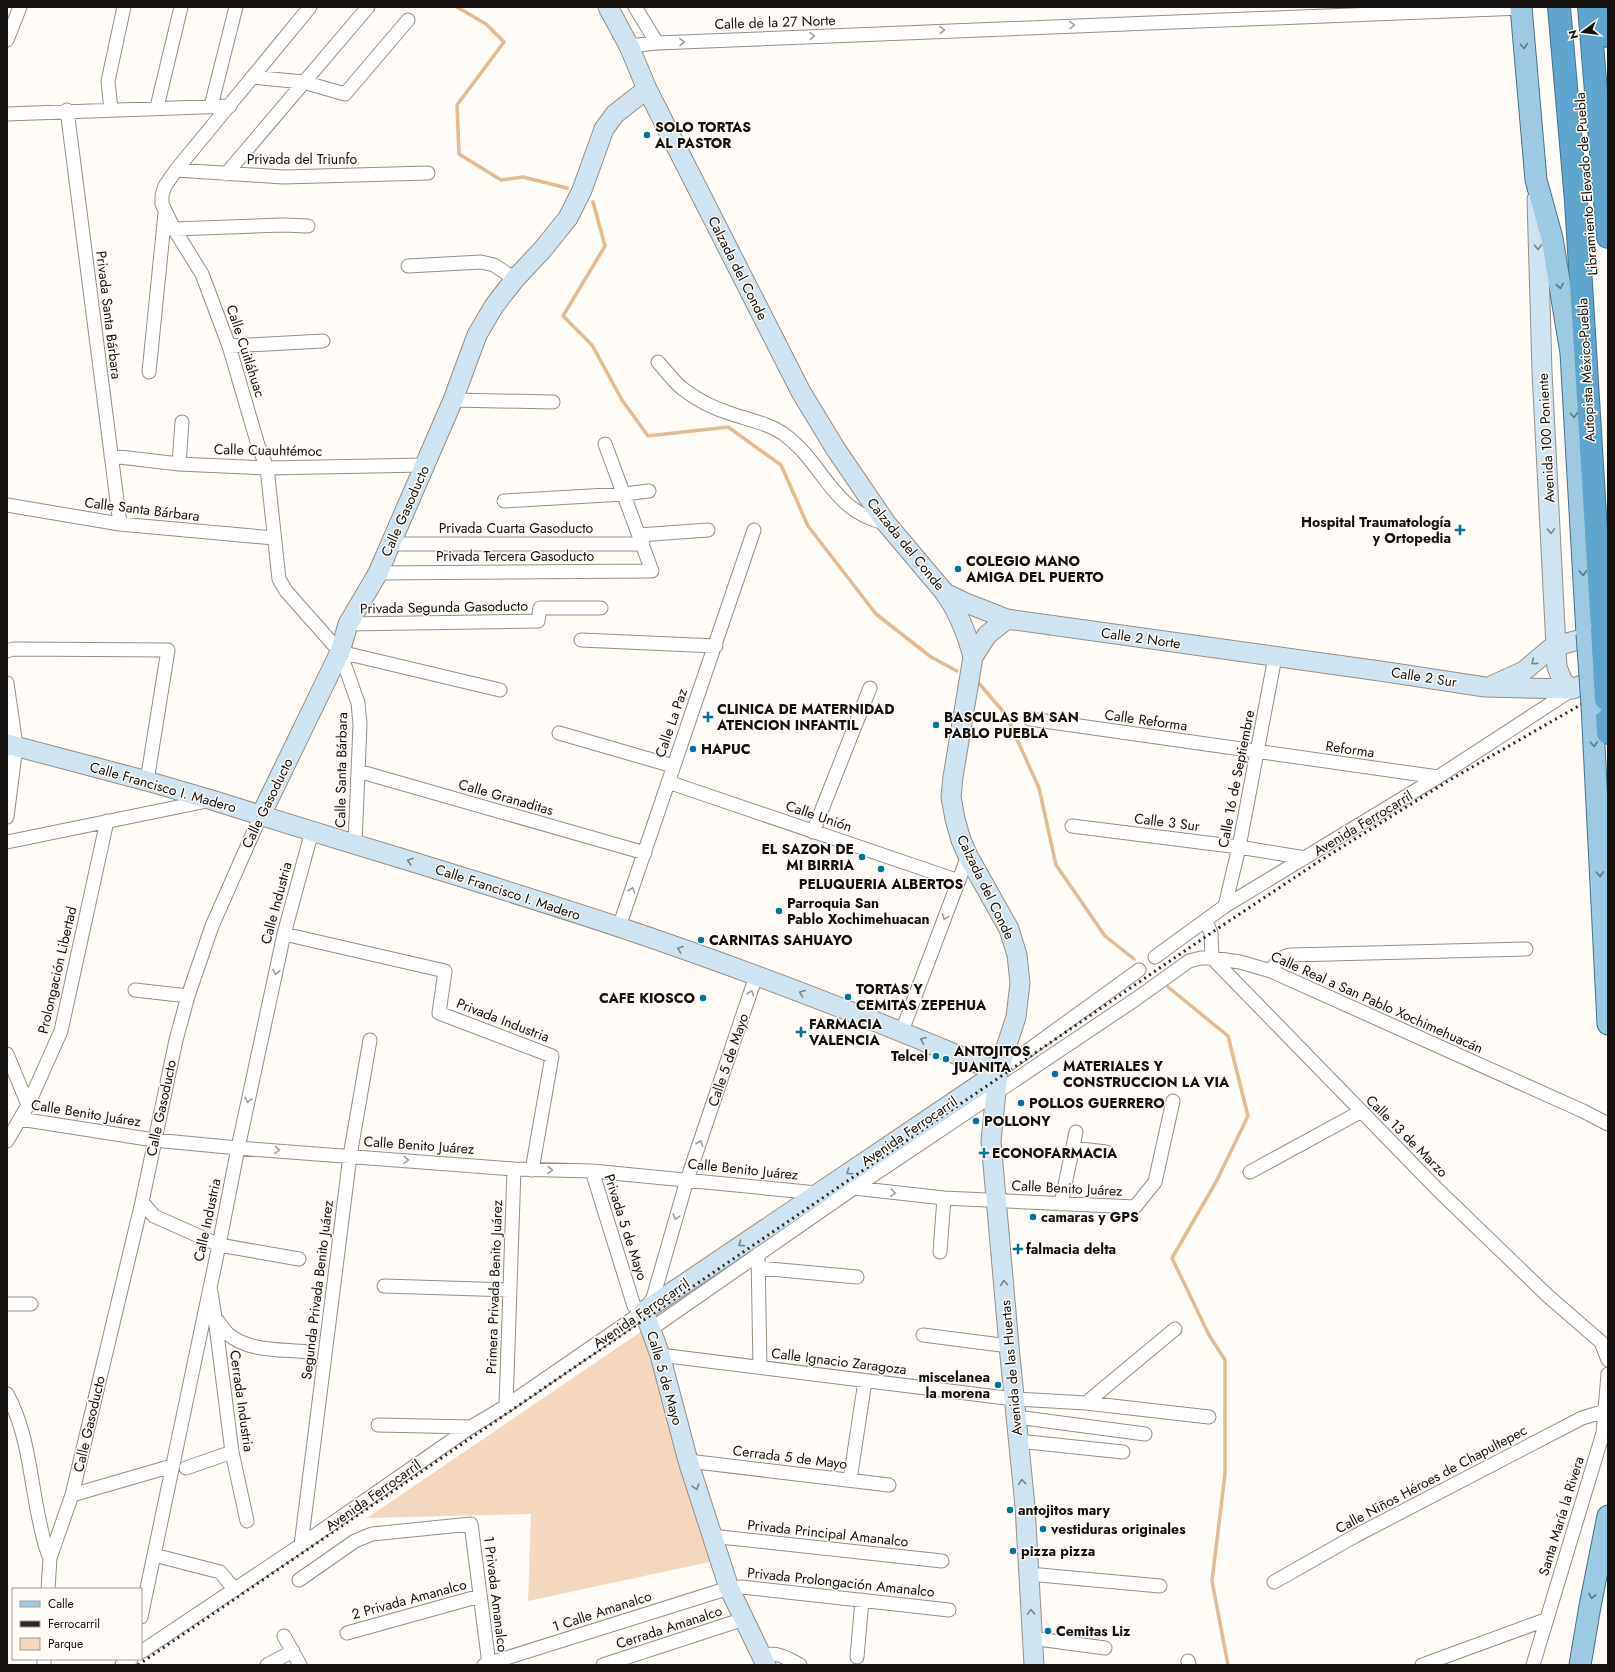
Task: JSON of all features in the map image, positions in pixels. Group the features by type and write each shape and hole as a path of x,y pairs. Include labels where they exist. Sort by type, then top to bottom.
{"highway":[{"name":"Autopista México-Puebla","path":"1559,7 1576,201 1599,632 1599,702 1608,733"},
{"name":"Libramiento Elevado de Puebla","path":"1574,7 1588,201 1608,600"},
{"name":"Libramiento Elevado de Puebla","path":"1589,7 1607,199 1608,237"},
{"path":"1596,7 1608,151"},
{"path":"1607,7 1608,36"}],"main road":[{"path":"1521,7 1536,180 1552,238 1571,353 1599,632"},
{"path":"1599,702 1608,1024"},
{"path":"1580,1665 1590,1606 1604,1550 1608,1516"},
{"path":"1566,1665 1584,1643"}],"street":[{"path":"7,40 20,7"},
{"path":"111,110 108,81 124,7"},
{"path":"157,107 181,7"},
{"path":"211,106 236,7"},
{"name":"Calle Cuitláhuac","path":"310,7 176,170 164,186 162,195 165,213 202,274 229,346 258,445 267,468 279,579 286,591 340,652"},
{"path":"226,174 368,7"},
{"name":"Calzada del Conde","path":"608,7 629,46 647,88 801,392 835,448 886,523 945,593 958,614 968,640 973,657 953,777 952,797 955,819 961,840 968,856 1008,929 1017,955 1020,983 1016,1018 998,1072"},
{"path":"635,7 657,43"},
{"name":"Calle de la 27 Norte","path":"629,46 657,43 1521,7"},
{"path":"252,77 304,82 344,94 408,20"},
{"name":"Calle Gasoducto","path":"48,1588 50,1558 72,1495 142,1202 176,1040 188,996 212,926 262,816 340,652 348,624 378,573 453,400 477,335 494,306 515,279 543,249 568,218 582,190 604,129 616,114 647,88"},
{"path":"7,114 67,110 230,106"},
{"name":"Privada Santa Bárbara","path":"67,110 120,524"},
{"name":"Privada del Triunfo","path":"176,170 283,178 428,173"},
{"name":"Avenida 100 Poniente","path":"1536,180 1542,371 1557,667 1563,682 1573,690"},
{"path":"149,372 165,213"},
{"path":"174,229 283,225 308,226"},
{"path":"408,266 481,262 494,265 515,279"},
{"path":"229,346 323,341"},
{"path":"658,362 682,389 708,404 728,413 762,423 785,435 804,452 839,498 857,513 874,521 886,523"},
{"path":"453,400 553,402"},
{"path":"179,464 182,422"},
{"path":"606,444 641,540"},
{"name":"Calle Cuauhtémoc","path":"111,456 179,464 267,468 425,465"},
{"name":"Privada Cuarta Gasoducto","path":"504,501 624,494 649,491"},
{"name":"Calle Santa Bárbara","path":"7,505 120,524 274,538"},
{"name":"Privada Cuarta Gasoducto","path":"390,544 641,540 708,530"},
{"name":"Calle La Paz","path":"619,927 673,766 716,646 754,530"},
{"name":"Privada Tercera Gasoducto","path":"378,573 652,571 641,540"},
{"name":"Calle 2 Norte","path":"945,593 1007,619 1275,657"},
{"name":"Privada Segunda Gasoducto","path":"348,624 538,621 540,608 601,608"},
{"path":"973,657 986,635 1007,619"},
{"path":"1485,687 1499,684 1524,671 1550,649 1556,646 1599,632"},
{"path":"582,640 716,646"},
{"path":"7,651 13,649 168,650 147,781"},
{"path":"340,652 500,690"},
{"name":"Calle Santa Bárbara","path":"340,652 358,703 360,724 355,844"},
{"name":"Calle 2 Sur","path":"1275,657 1485,687 1573,690"},
{"name":"Calle 16 de Septiembre","path":"1225,906 1239,848 1275,657"},
{"path":"1573,690 1608,673"},
{"path":"7,683 11,745 7,817"},
{"path":"813,832 870,688"},
{"name":"Avenida Ferrocarril","path":"1155,958 1225,906 1438,778 1573,690"},
{"name":"Calle Reforma","path":"1030,719 1258,752"},
{"path":"559,733 673,766"},
{"name":"Calle Francisco I. Madero","path":"11,745 212,800 619,927 756,976 902,1031 998,1072"},
{"name":"Reforma","path":"1258,752 1438,778"},
{"name":"Calle Granaditas","path":"358,771 645,853"},
{"name":"Calle Unión","path":"668,782 958,881"},
{"path":"7,842 212,800"},
{"name":"Prolongación Libertad","path":"8,1138 28,1105 61,1032 107,821"},
{"name":"Calle 3 Sur","path":"1072,826 1305,858"},
{"name":"Calle Industria","path":"142,1612 284,934 312,831"},
{"path":"902,1031 968,856"},
{"path":"1206,921 1211,933 1212,958"},
{"name":"Privada Industria","path":"284,934 445,971 440,1013 552,1056 532,1170"},
{"path":"1270,971 1277,961 1283,957 1291,955 1526,949"},
{"name":"Calle Real a San Pablo Xochimehuacán","path":"651,1328 854,1188 1136,999 1188,960 1212,958 1240,962 1270,971 1583,1111 1608,1124"},
{"name":"Calle 13 de Marzo","path":"1212,958 1436,1189 1548,1296 1601,1342 1608,1360"},
{"name":"Avenida Ferrocarril","path":"142,1651 301,1546 471,1428 506,1406 817,1193 998,1072 1139,970"},
{"name":"Calle 5 de Mayo","path":"756,976 687,1180 653,1298 644,1311 660,1355 688,1461 711,1536 729,1588 764,1660"},
{"path":"135,990 188,996"},
{"name":"Segunda Privada Benito Juárez","path":"301,1546 350,1156 370,1040"},
{"path":"7,1054 28,1105"},
{"name":"Avenida de las Huertas","path":"998,1072 991,1141 1030,1574 1031,1638 1034,1665"},
{"name":"Calle Benito Juárez","path":"854,1188 944,1198 1135,1207 1155,1182 1174,1101"},
{"path":"1250,1172 1360,1112"},
{"name":"Calle Benito Juárez","path":"20,1118 154,1140 238,1148 532,1170 592,1171 817,1193"},
{"path":"1060,1204 1076,1132"},
{"path":"1073,1148 1106,1152"},
{"name":"Primera Privada Benito Juárez","path":"506,1406 514,1168"},
{"name":"Privada 5 de Mayo","path":"592,1171 634,1306 644,1311"},
{"path":"940,1252 944,1198"},
{"path":"142,1202 154,1216 219,1246 299,1259"},
{"path":"758,1254 760,1367"},
{"path":"759,1268 857,1277"},
{"name":"Cerrada Industria","path":"210,1286 216,1318 232,1452 247,1521"},
{"path":"384,1286 510,1290"},
{"path":"7,1304 32,1304"},
{"path":"216,1318 227,1334 240,1342 259,1348 308,1352"},
{"path":"1086,1403 1175,1329"},
{"path":"924,1335 1009,1346"},
{"name":"Calle Ignacio Zaragoza","path":"660,1355 1014,1399 1086,1403 1209,1417"},
{"name":"Santa María la Rivera","path":"1533,1665 1545,1620 1606,1433 1605,1411 1608,1374"},
{"path":"850,1480 865,1381"},
{"path":"7,1394 16,1410 24,1437 37,1512 50,1558"},
{"name":"Calle Niños Héroes de Chapultepec","path":"1274,1582 1355,1536 1569,1425 1595,1413 1605,1411"},
{"path":"1016,1418 1145,1434"},
{"path":"378,1425 471,1428"},
{"path":"1018,1441 1123,1452"},
{"path":"186,1468 232,1452"},
{"name":"Cerrada 5 de Mayo","path":"688,1461 889,1485"},
{"path":"72,1495 172,1466"},
{"name":"1 Privada Amanalco","path":"298,1580 355,1541 372,1534 471,1524 487,1664"},
{"name":"Privada Principal Amanalco","path":"711,1536 942,1561"},
{"path":"154,1555 220,1572 235,1590"},
{"path":"1030,1574 1160,1586"},
{"name":"Privada Prolongación Amanalco","path":"729,1588 742,1587 949,1610"},
{"name":"1 Calle Amanalco","path":"487,1664 729,1588"},
{"name":"2 Privada Amanalco","path":"347,1633 480,1596"},
{"path":"856,1657 862,1600"},
{"name":"Cerrada Amanalco","path":"603,1665 744,1619"},
{"path":"1422,1665 1545,1620"},
{"path":"284,1636 300,1665"},
{"path":"1031,1638 1105,1648"},
{"path":"267,1665 293,1651"},
{"path":"764,1660 770,1654 780,1654 800,1665"}],"green space":[{"path":"642,1331 714,1561 528,1601 531,1514 367,1518"}],"waterway":[{"path":"457,7 486,24 504,42 457,105 459,154 501,180 523,177 567,188"},
{"path":"593,202 605,246 563,316 592,345 622,400 648,436 728,427 781,465 808,526 876,614 931,657 957,671"},
{"path":"977,681 1006,715 1039,788 1056,865 1105,936 1134,959"},
{"path":"1168,987 1228,1036 1248,1116 1216,1182 1172,1258 1209,1335 1225,1360 1225,1474 1212,1581 1228,1665"}],"railway":[{"path":"138,1665 1211,933 1318,862 1448,781 1608,689"}],"place":[{"name":"SOLO TORTAS AL PASTOR","path":"647,135"},
{"name":"Hospital Traumatología y Ortopedia","path":"1460,530"},
{"name":"COLEGIO MANO AMIGA DEL PUERTO","path":"958,569"},
{"name":"CLINICA DE MATERNIDAD ATENCION INFANTIL","path":"708,717"},
{"name":"BASCULAS BM SAN PABLO PUEBLA","path":"936,725"},
{"name":"HAPUC","path":"693,749"},
{"name":"EL SAZON DE MI BIRRIA","path":"862,857"},
{"name":"PELUQUERIA ALBERTOS","path":"881,869"},
{"name":"Parroquia San Pablo Xochimehuacan","path":"779,911"},
{"name":"CARNITAS SAHUAYO","path":"701,940"},
{"name":"TORTAS Y CEMITAS ZEPEHUA","path":"848,997"},
{"name":"CAFE KIOSCO","path":"703,998"},
{"name":"FARMACIA VALENCIA","path":"801,1032"},
{"name":"Telcel","path":"936,1056"},
{"name":"ANTOJITOS JUANITA","path":"946,1059"},
{"name":"MATERIALES Y CONSTRUCCION LA VIA","path":"1055,1074"},
{"name":"POLLOS GUERRERO","path":"1021,1103"},
{"name":"POLLONY","path":"976,1121"},
{"name":"ECONOFARMACIA","path":"984,1153"},
{"name":"camaras y GPS","path":"1033,1217"},
{"name":"falmacia delta","path":"1018,1249"},
{"name":"miscelanea la morena","path":"998,1385"},
{"name":"antojitos mary","path":"1010,1510"},
{"name":"vestiduras originales","path":"1043,1529"},
{"name":"pizza pizza","path":"1013,1551"},
{"name":"Cemitas Liz","path":"1048,1631"}]}
